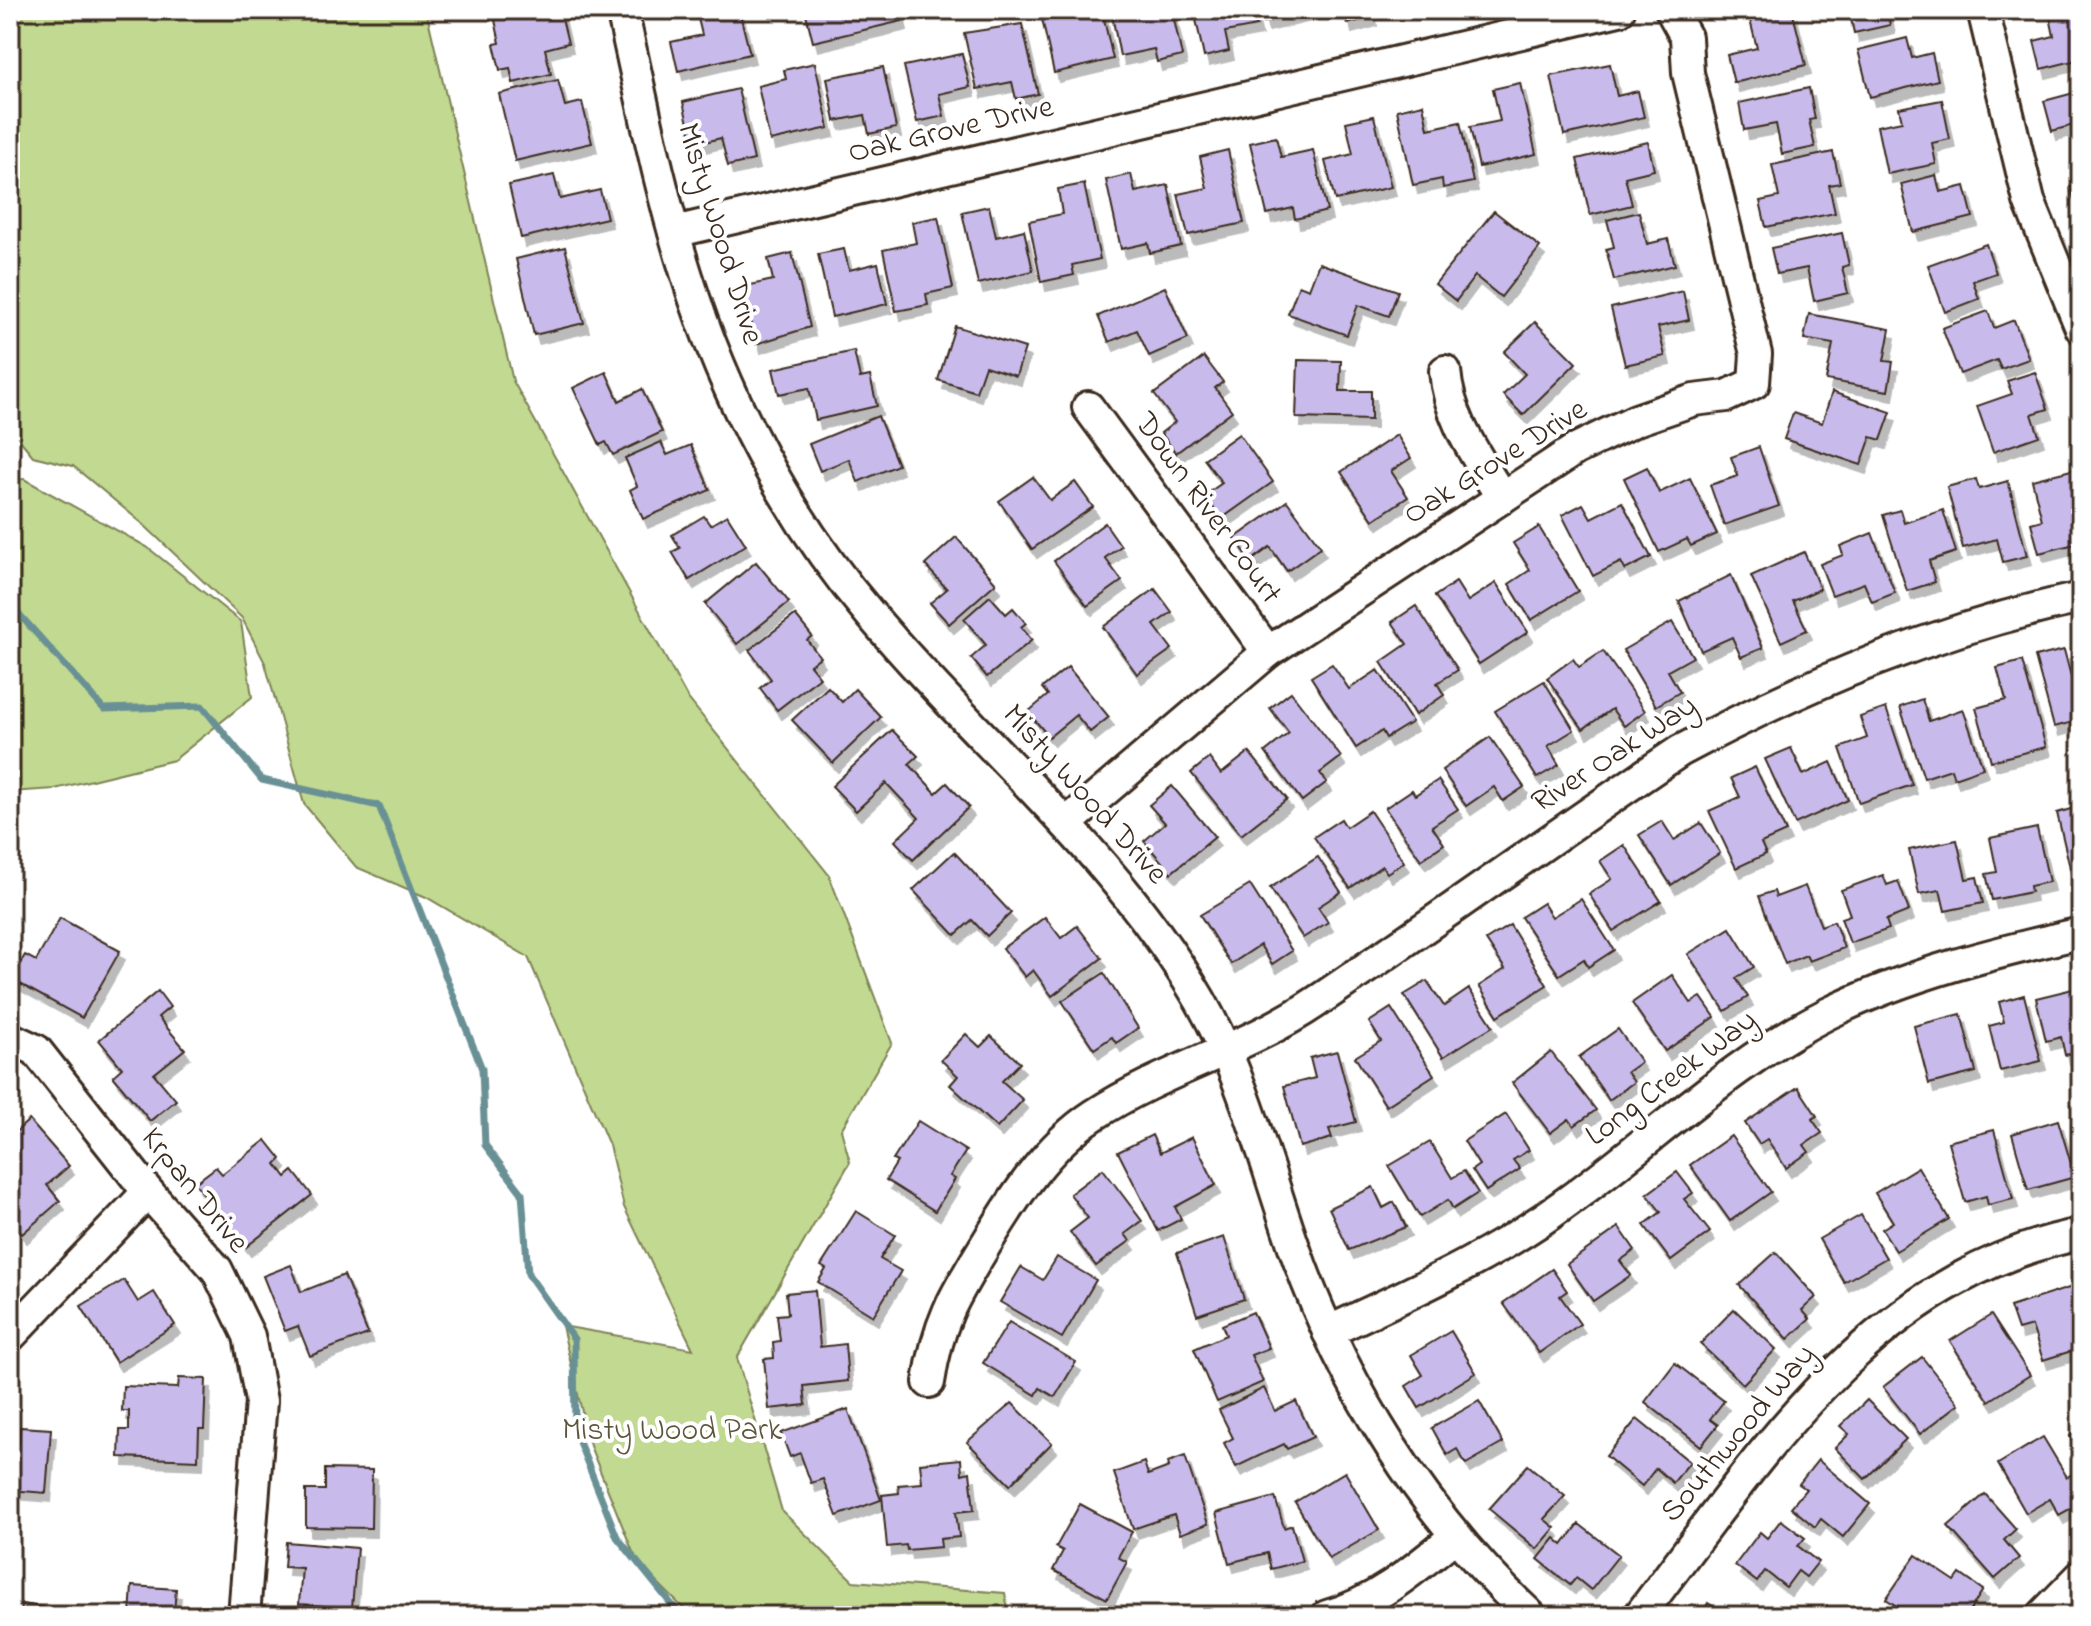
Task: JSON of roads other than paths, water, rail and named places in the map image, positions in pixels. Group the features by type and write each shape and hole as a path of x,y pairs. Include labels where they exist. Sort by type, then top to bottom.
{"street":[{"name":"Misty Wood Drive","path":"622,10 674,232 723,374 785,493 823,552 914,665 1068,822 1133,899 1167,948 1225,1050 1328,1332 1367,1409 1454,1537 1531,1616"},
{"name":"Oak Grove Drive","path":"674,232 1619,10"},
{"name":"Oak Grove Drive","path":"1068,822 1268,652 1576,449 1636,420 1694,400 1727,396 1754,383 1756,354 1688,73 1686,37 1671,10"},
{"path":"1983,10 2029,201 2081,328"},
{"path":"1445,371 1447,395 1456,423 1502,498"},
{"name":"Down River Court","path":"1088,407 1268,652"},
{"name":"River Oak Way","path":"929,1382 935,1338 947,1307 1016,1194 1040,1164 1092,1116 1287,1020 1680,751 1750,714 1820,681 1933,637 1997,617 2081,598"},
{"name":"Long Creek Way","path":"1328,1332 1451,1274 1508,1243 1566,1203 1750,1061 1826,1015 1909,978 2081,933"},
{"name":"Krpan Drive","path":"10,1038 36,1050 148,1192 217,1270 249,1336 261,1401 244,1616"},
{"path":"10,1336 148,1192"},
{"name":"Southwood Way","path":"1639,1616 1799,1408 1864,1343 1930,1294 1989,1263 2081,1234"},
{"path":"1327,1616 1371,1599 1404,1579 1454,1537"},
{"path":"2042,1616 2081,1576"}],"waterway":[{"path":"10,604 104,709 202,706 262,780 379,806 482,1069 485,1145 522,1193 528,1274 574,1339 575,1432 617,1537 681,1616"}],"park label":[{"name":"Misty Wood Park","path":"672,1431"}]}
